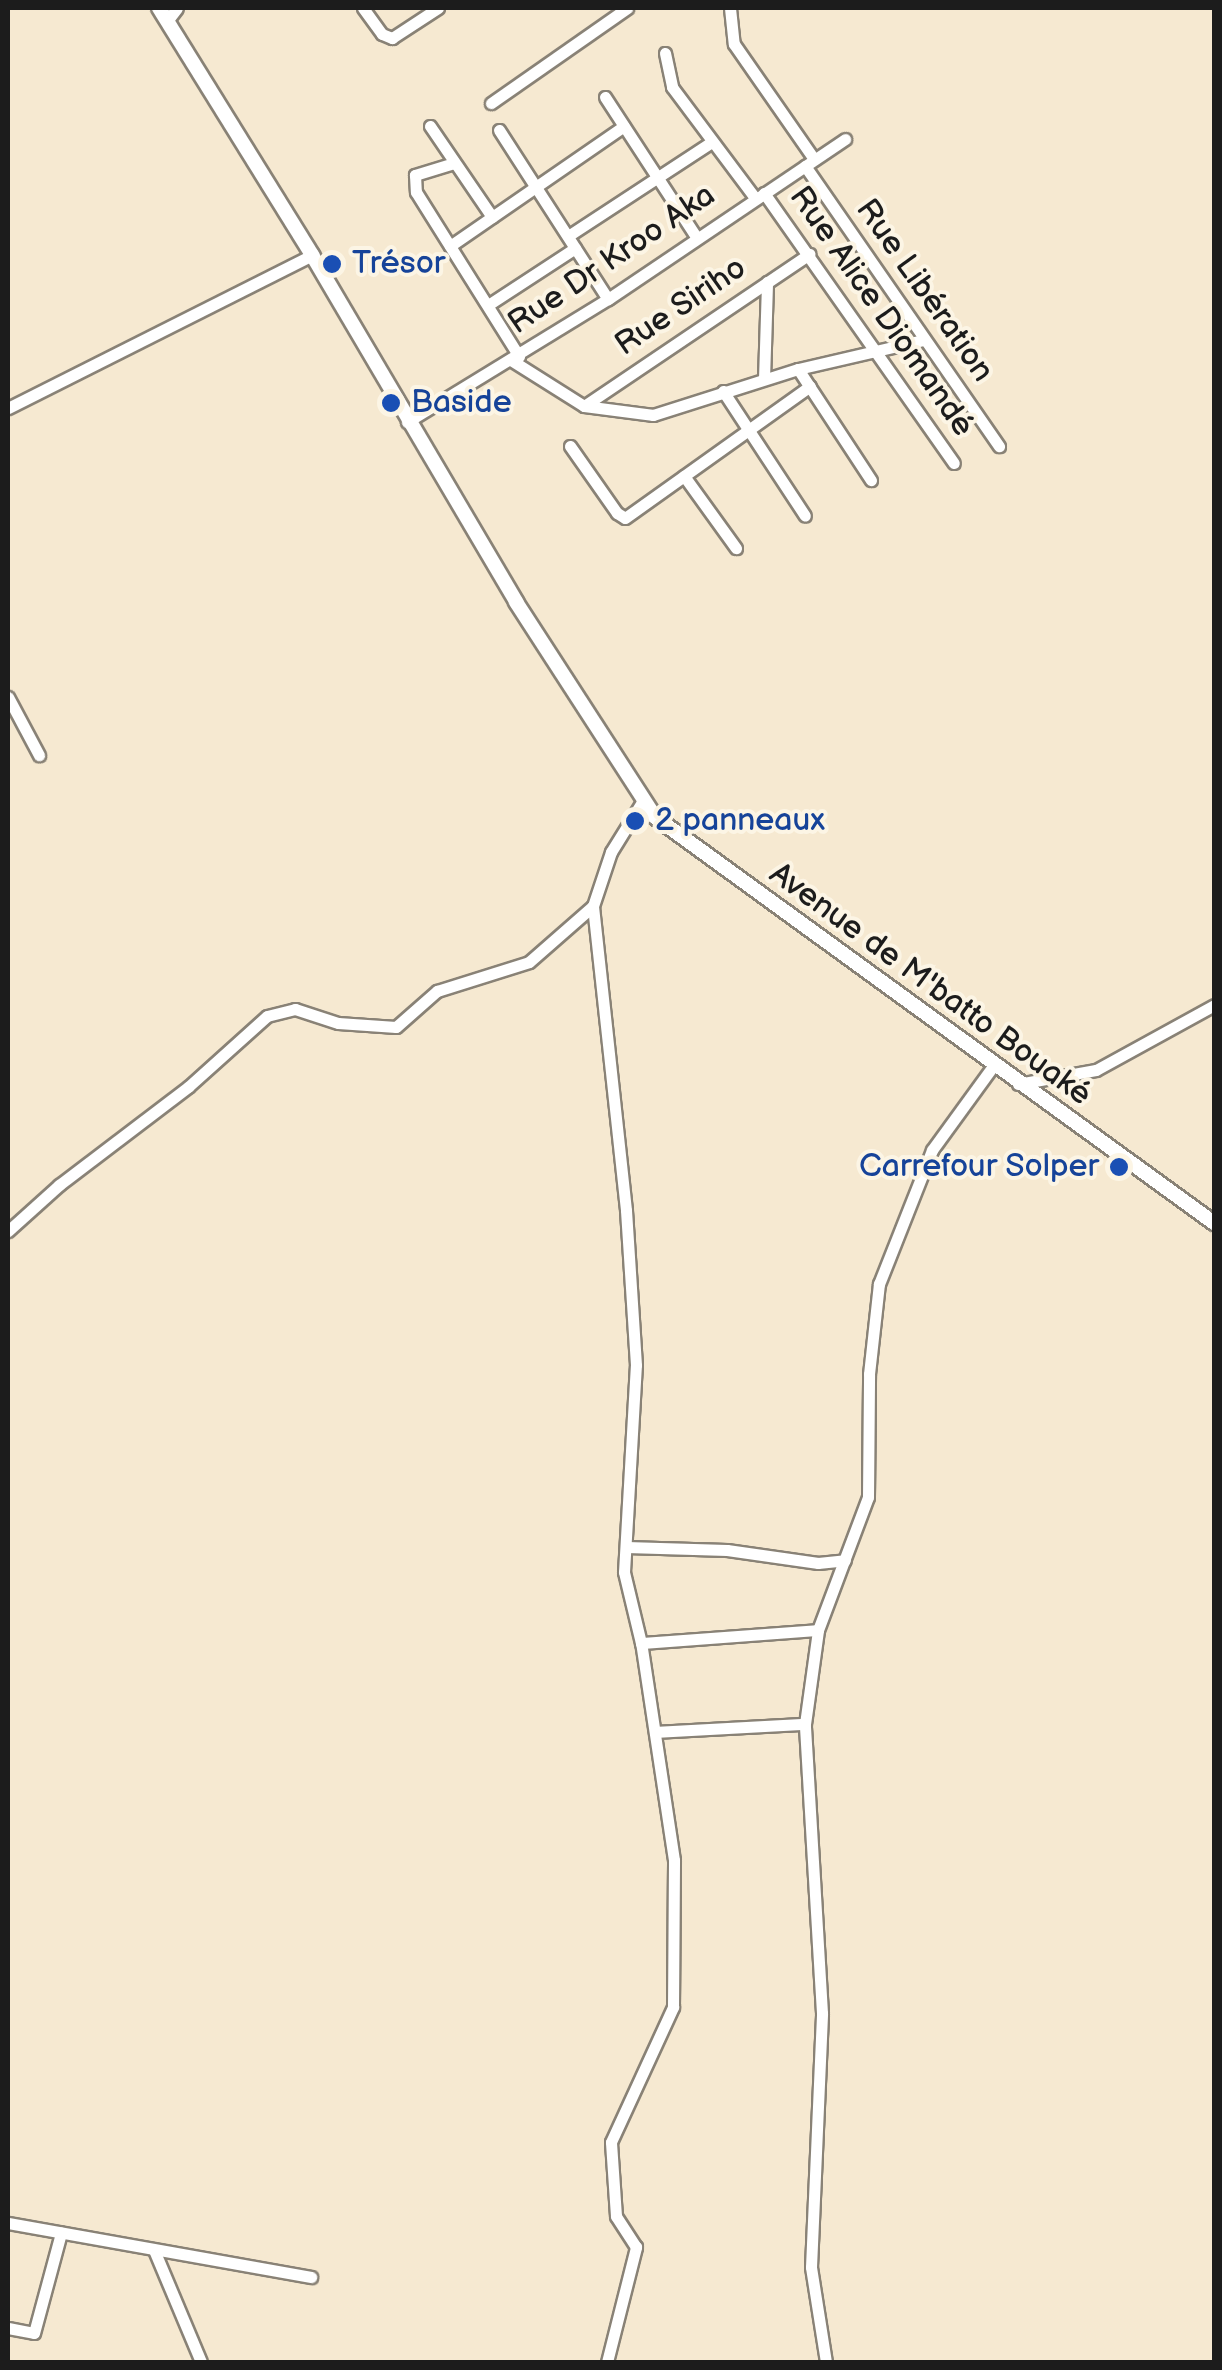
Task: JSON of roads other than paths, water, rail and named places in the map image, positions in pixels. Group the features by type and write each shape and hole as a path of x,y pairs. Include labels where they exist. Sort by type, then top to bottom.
{"street":[{"path":"163,14 176,8"},
{"path":"363,8 382,34 392,38 438,8"},
{"path":"492,104 627,8"},
{"name":"Rue Libération","path":"730,8 734,44 924,340 998,446"},
{"name":"Avenue de M'batto Bouaké","path":"163,14 312,255 407,422 642,802 681,838 1214,1223"},
{"name":"Rue Alice Diomandé","path":"665,53 672,87 710,143 809,254 954,462"},
{"path":"606,97 696,238"},
{"path":"430,126 492,217"},
{"path":"450,246 624,126"},
{"path":"499,130 608,299"},
{"name":"Rue Dr Kroo Aka","path":"407,422 608,299 845,139"},
{"path":"568,236 710,143"},
{"path":"454,162 415,175 416,192 488,306 515,358 584,406 652,415 798,369 924,340"},
{"path":"488,306 575,248"},
{"name":"Rue Siriho","path":"584,406 809,254"},
{"path":"8,408 312,255"},
{"path":"764,379 767,282"},
{"path":"798,369 871,480"},
{"path":"570,446 617,514 625,518 810,386"},
{"path":"722,391 805,516"},
{"path":"684,476 736,548"},
{"path":"8,697 39,754"},
{"path":"606,2362 636,2247 616,2216 611,2142 673,2007 674,1860 641,1643 624,1572 636,1365 626,1210 594,906 611,852 642,802"},
{"path":"8,1232 59,1185 188,1087 267,1016 294,1009 338,1023 396,1027 438,992 529,962 594,906"},
{"path":"1018,1084 1096,1070 1214,1004"},
{"path":"826,2362 812,2267 822,2014 805,1724 818,1630 868,1497 870,1374 880,1284 932,1150 993,1066"},
{"path":"626,1547 727,1550 818,1563 845,1560"},
{"path":"641,1643 818,1630"},
{"path":"654,1732 805,1724"},
{"path":"8,2223 311,2277"},
{"path":"8,2328 34,2333 61,2233"},
{"path":"154,2250 200,2362"}],"place":[{"name":"Trésor","path":"332,264"},
{"name":"Baside","path":"391,403"},
{"name":"2 panneaux","path":"635,821"},
{"name":"Carrefour Solper","path":"1119,1167"}]}
